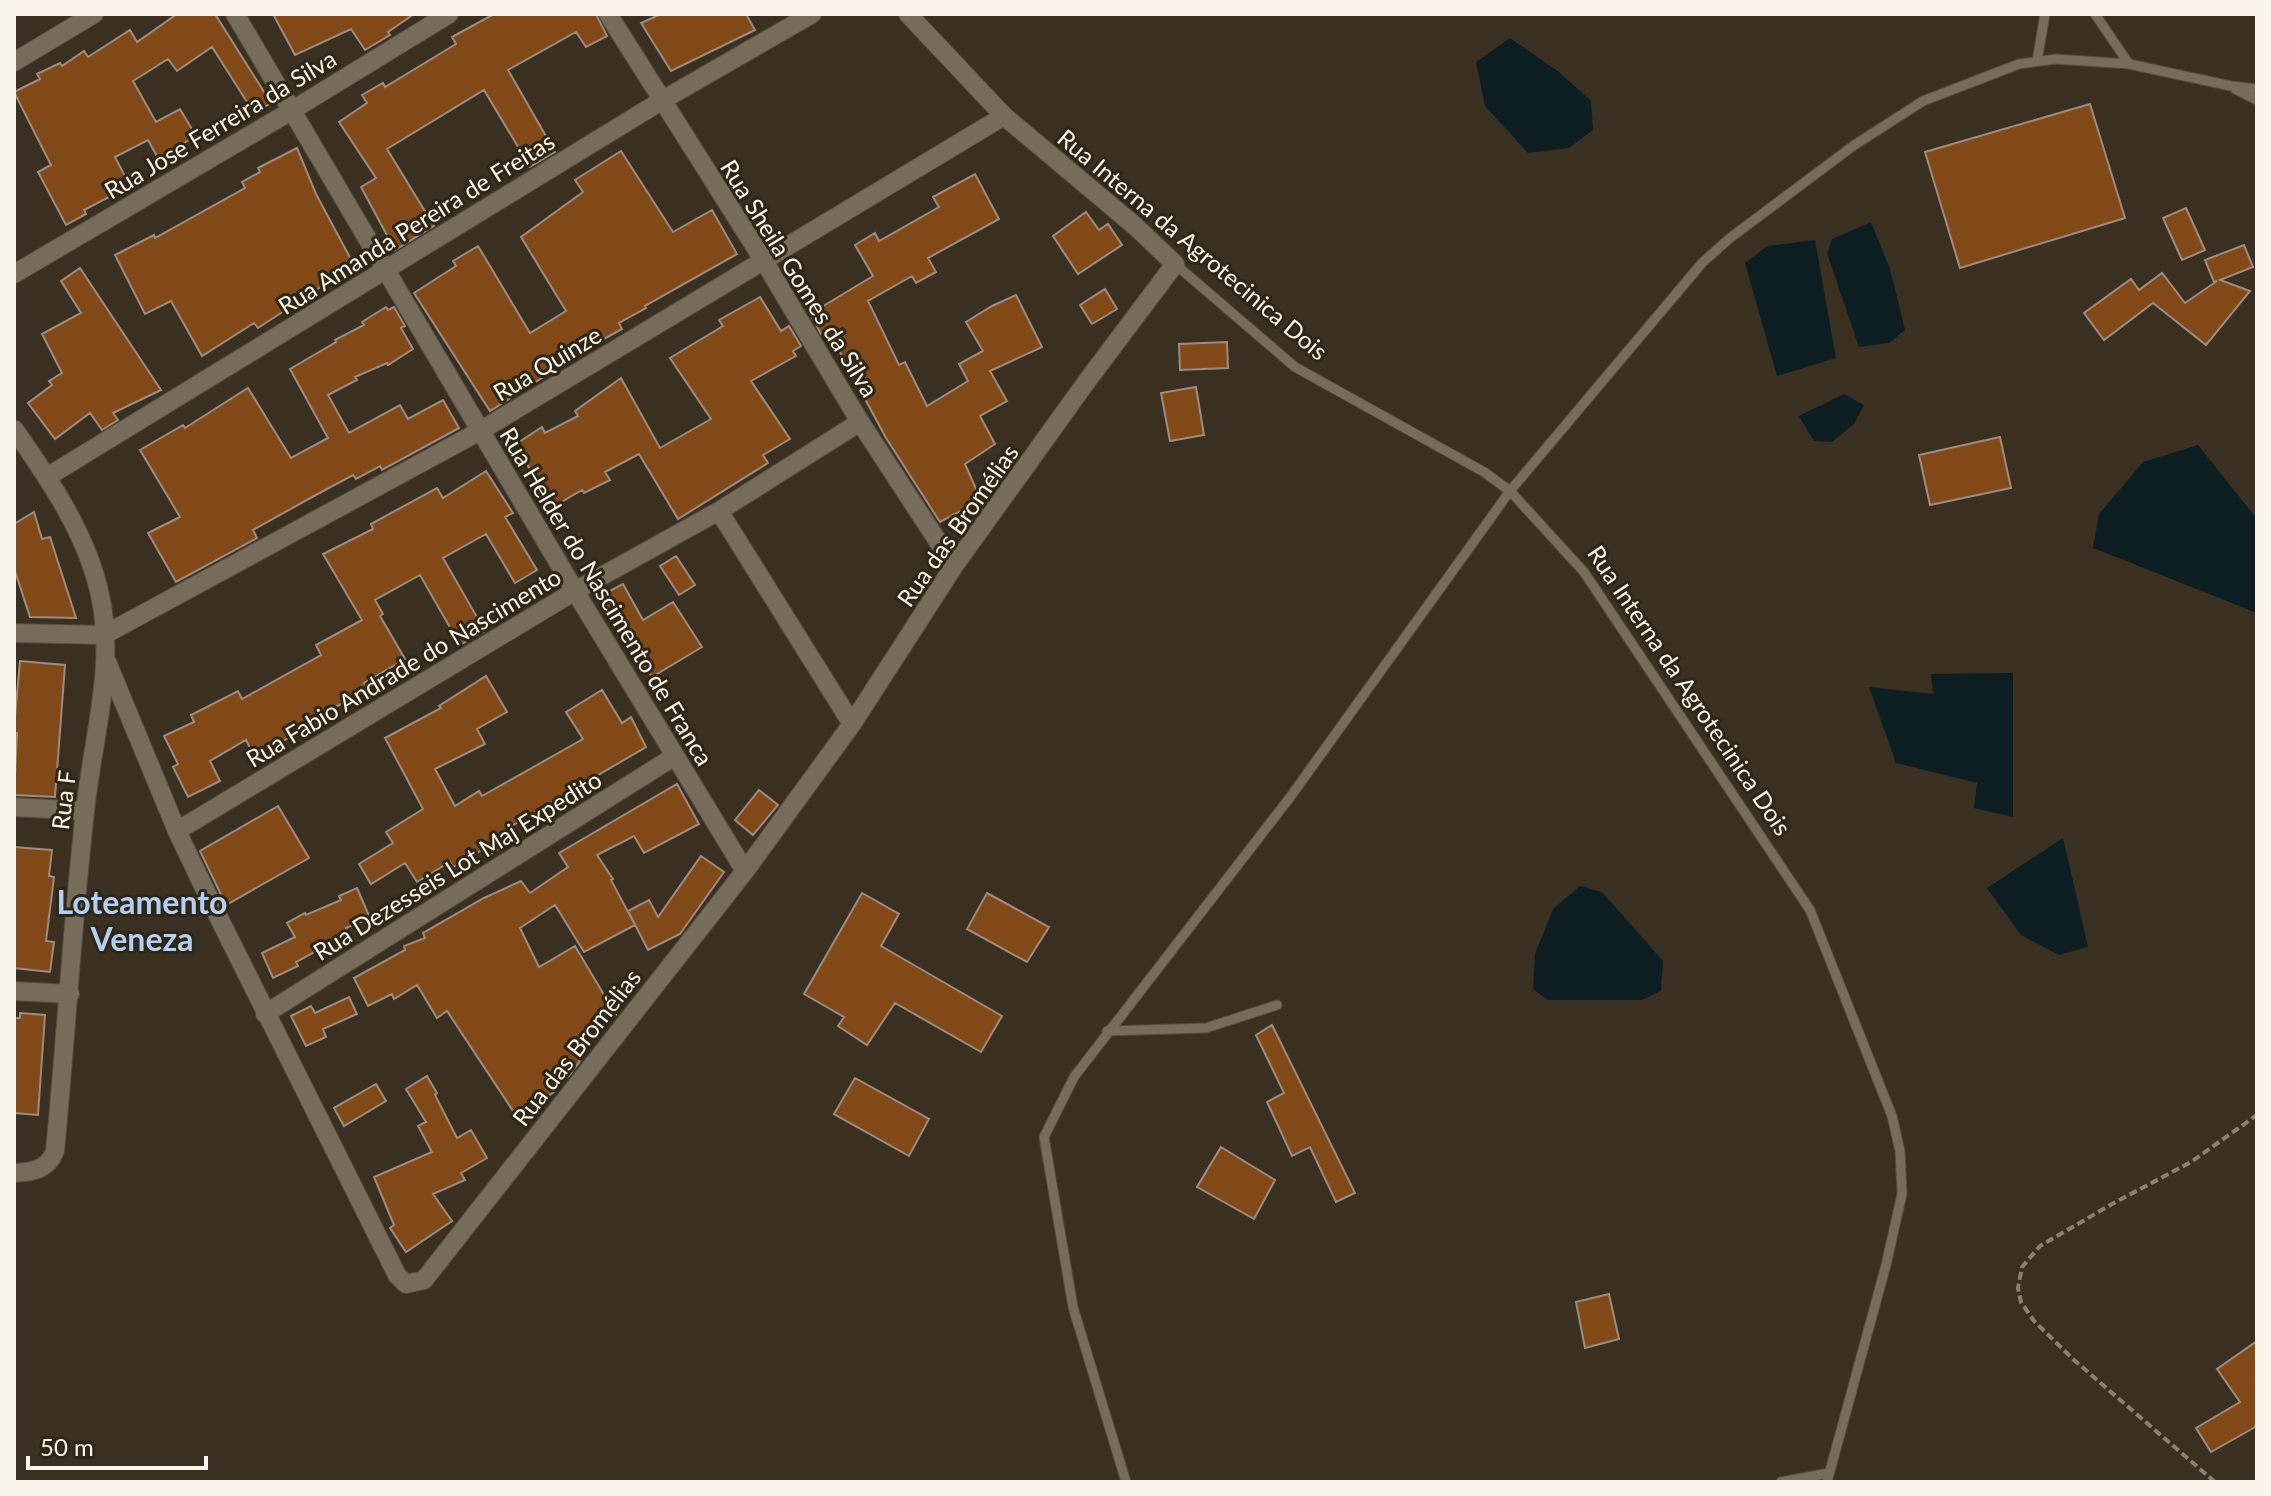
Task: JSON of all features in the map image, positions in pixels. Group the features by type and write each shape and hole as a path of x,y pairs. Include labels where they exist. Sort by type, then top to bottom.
{"street":[{"path":"14,62 94,14"},
{"name":"Rua Helder do Nascimento de Franca","path":"235,14 575,591 745,871"},
{"name":"Rua Jose Ferreira da Silva","path":"14,274 449,14"},
{"name":"Rua Sheila Gomes da Silva","path":"608,14 764,261 860,422 954,566"},
{"name":"Rua Amanda Pereira de Freitas","path":"47,477 661,101 812,14"},
{"name":"Rua Interna da Agrotecinica Dois","path":"908,14 1004,116 1135,226 1175,264"},
{"name":"Rua Quinze","path":"104,635 480,431 1004,116"},
{"name":"Rua das Bromélias","path":"107,662 177,831 397,1275 406,1284 424,1280 745,871 852,724 954,566 1175,264"},
{"name":"Rua Fabio Andrade do Nascimento","path":"177,831 575,591 719,511 860,422"},
{"name":"Rua F","path":"14,429 21,452 47,477 83,545 102,605 107,662 85,811 55,1151 44,1167 15,1173"},
{"path":"719,511 852,724"},
{"path":"14,633 104,635"},
{"name":"Rua Dezesseis Lot Maj Expedito","path":"265,1014 675,756"},
{"path":"14,807 85,811"},
{"path":"14,991 70,994"}],"lane":[{"path":"2037,61 2045,14"},
{"path":"2095,14 2129,64"},
{"path":"1126,1482 1073,1307 1044,1137 1074,1077 1107,1031 1291,796 1510,491 1702,263 1730,238 1853,146 1923,101 2019,64 2056,59 2129,64 2257,89"},
{"path":"2231,86 2257,100"},
{"name":"Rua Interna da Agrotecinica Dois","path":"1175,264 1295,367 1484,472 1510,491 1584,572 1810,910 1892,1116 1900,1151 1902,1194 1886,1265 1828,1478"},
{"path":"1107,1031 1206,1028 1277,1005"},
{"path":"1781,1482 1828,1478"}],"path":[{"path":"2215,1482 2074,1360 2034,1321 2021,1302 2018,1288 2022,1267 2040,1246 2191,1162 2257,1115"}],"shaded area":[{"path":"1510,38 1559,72 1591,101 1593,130 1569,148 1528,153 1485,106 1476,62"},
{"path":"1871,222 1890,269 1905,330 1889,343 1859,347 1827,253 1832,239"},
{"path":"1815,240 1836,358 1777,376 1745,263 1767,246"},
{"path":"1844,394 1864,405 1854,424 1832,442 1814,441 1799,416"},
{"path":"2198,445 2257,519 2257,613 2093,548 2099,514 2143,462"},
{"path":"2013,673 2013,817 1974,808 1977,783 1896,763 1869,687 1933,694 1931,674"},
{"path":"2063,838 2088,947 2059,955 2021,935 1987,888"},
{"path":"1580,886 1602,892 1663,961 1661,991 1642,1000 1548,1000 1533,989 1535,954 1553,909"}],"building":[{"path":"177,14 215,14 271,103 254,113 212,47 177,71 168,59 133,81 156,122 180,109 196,136 158,158 148,140 115,157 130,186 84,210 86,214 66,225 38,172 51,165 14,92 40,79 37,74 60,63 62,66 84,51 88,57 130,30 137,42"},
{"path":"273,14 414,14 388,32 390,35 365,50 351,29 295,55"},
{"path":"494,14 596,14 607,36 586,47 576,32 508,70 555,152 530,167 484,90 387,149 434,226 395,250 361,187 376,178 339,122 367,103 362,95 383,83 385,87 456,44 452,37"},
{"path":"661,14 746,14 755,30 671,71 641,23"},
{"path":"2090,104 2125,218 1960,268 1925,152"},
{"path":"297,148 316,194 354,265 258,328 254,323 202,356 171,301 145,314 115,255 154,235 155,238 245,188 242,182 260,172 258,168"},
{"path":"621,151 673,232 712,210 737,254 645,306 619,323 622,329 549,369 551,372 490,411 414,293 456,266 453,261 478,246 530,333 566,311 521,237 583,192 575,180"},
{"path":"975,174 999,219 928,258 936,272 916,283 912,276 868,301 899,365 905,362 927,406 968,381 959,364 983,351 966,322 992,306 1016,295 1042,347 990,371 1007,401 980,416 995,444 965,464 981,500 940,522 886,438 828,330 821,334 810,314 873,276 855,245 875,233 879,241 939,207 933,197"},
{"path":"2186,208 2205,250 2182,260 2163,218"},
{"path":"1086,212 1099,230 1108,224 1122,245 1078,274 1053,236"},
{"path":"2244,245 2253,267 2220,280 2250,291 2206,345 2153,303 2104,340 2084,313 2131,279 2139,290 2162,273 2185,303 2217,281 2214,282 2205,260"},
{"path":"80,268 161,390 113,413 118,420 102,430 90,413 55,439 28,403 52,385 49,381 62,373 42,334 81,313 61,281"},
{"path":"1105,289 1117,309 1092,324 1080,305"},
{"path":"760,297 781,331 789,326 801,346 793,351 796,356 751,381 790,439 763,455 768,463 678,519 639,454 605,472 610,480 584,493 582,490 551,508 516,444 542,427 545,433 578,416 575,411 621,378 660,448 711,419 670,358 723,326 719,320"},
{"path":"386,307 388,310 394,307 413,349 388,365 355,377 357,380 328,395 349,433 400,405 408,419 443,400 459,428 382,470 380,466 356,479 353,475 314,496 253,530 257,538 176,582 148,533 180,517 140,450 183,425 185,428 248,388 291,458 328,438 290,369 364,325 362,322"},
{"path":"1227,342 1228,368 1180,370 1179,344"},
{"path":"1196,387 1204,435 1170,441 1161,393"},
{"path":"2000,437 2011,488 1930,505 1919,455"},
{"path":"486,471 513,513 505,517 537,570 515,583 486,534 443,558 485,631 460,645 420,575 375,600 383,614 380,616 405,659 364,683 368,690 318,716 320,720 276,745 254,756 246,740 210,761 220,781 188,797 173,767 178,764 164,736 194,722 191,715 238,691 242,699 321,655 316,645 362,620 323,554 373,529 371,524 437,488 443,498"},
{"path":"34,512 42,539 50,537 76,618 30,617 14,568 14,524"},
{"path":"676,556 695,585 679,595 660,566"},
{"path":"623,584 643,620 673,602 702,647 652,677 600,596"},
{"path":"20,661 65,665 55,797 14,795 17,733 14,733 14,727"},
{"path":"486,676 507,712 477,729 485,744 435,769 455,806 479,791 482,796 583,739 566,712 602,690 622,723 631,717 646,747 503,831 510,842 486,857 482,850 453,867 450,862 417,882 405,863 371,884 359,864 393,843 386,832 423,809 385,738 441,708 439,706"},
{"path":"677,784 699,824 644,853 634,836 597,855 613,879 635,925 584,952 555,905 520,928 539,967 575,946 616,1015 568,1043 580,1061 569,1076 551,1088 554,1092 517,1117 447,1011 437,1018 417,985 394,999 392,994 368,1006 354,978 405,950 404,946 425,938 423,933 484,898 521,881 530,893 568,867 559,853"},
{"path":"759,790 778,805 753,835 735,820"},
{"path":"278,806 309,858 226,905 200,851"},
{"path":"14,847 52,850 49,876 54,877 46,941 54,942 50,972 14,968"},
{"path":"701,856 724,872 680,934 648,950 628,911 649,900 658,917"},
{"path":"357,888 370,918 346,928 348,933 322,944 324,947 296,962 298,966 273,978 262,953 295,937 287,923 341,900 339,896"},
{"path":"862,893 899,914 881,946 1002,1016 981,1052 895,1003 867,1045 838,1026 844,1017 804,994"},
{"path":"987,893 1049,927 1027,962 967,929"},
{"path":"349,997 357,1014 323,1029 326,1037 306,1046 291,1016 311,1006 315,1013"},
{"path":"20,1013 45,1015 38,1115 14,1113 14,1018 20,1018"},
{"path":"1272,1025 1355,1193 1336,1202 1310,1147 1292,1156 1267,1102 1284,1093 1256,1035"},
{"path":"427,1076 457,1138 471,1130 487,1158 461,1173 465,1180 433,1194 452,1221 406,1252 390,1228 394,1225 374,1177 432,1152 418,1126 426,1122 406,1089"},
{"path":"855,1078 929,1119 909,1156 834,1114"},
{"path":"376,1084 386,1101 344,1126 334,1108"},
{"path":"1221,1147 1275,1180 1254,1219 1197,1187"},
{"path":"1609,1294 1619,1339 1585,1348 1576,1302"},
{"path":"2257,1341 2257,1426 2211,1452 2196,1428 2240,1402 2217,1369"}],"district":[{"name":"Loteamento Veneza","path":"142,920"}]}
